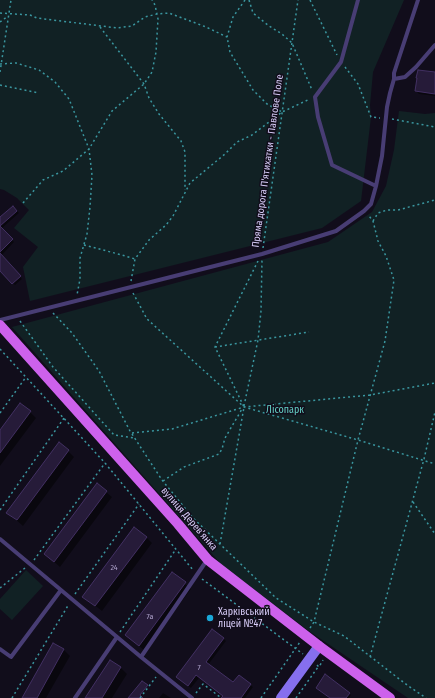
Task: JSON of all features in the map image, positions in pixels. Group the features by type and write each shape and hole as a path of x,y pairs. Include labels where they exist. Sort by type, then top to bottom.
{"main road":[{"name":"вулиця Дерев’янка","path":"0,325 178,524 208,560 319,646 390,698"}],"street":[{"path":"282,698 319,646"}],"lane":[{"path":"358,0 341,62 315,96 318,117 332,165 376,186"},
{"path":"0,320 262,254 336,231 364,212 371,204 376,186 382,156 386,119 394,73 418,0"},
{"path":"394,79 405,77 435,45"},
{"path":"0,539 116,637 192,698"},
{"path":"141,657 208,560"},
{"path":"0,649 11,657 61,590"},
{"path":"75,698 116,637"}],"path":[{"path":"0,72 11,0"},
{"path":"23,203 42,180 62,171 89,149 112,111 144,84 152,72 156,52 158,19 152,0"},
{"path":"245,0 233,17 227,37 230,52 253,90 267,104 282,112"},
{"path":"248,0 253,13 292,43 301,62 307,81 315,96 282,112 252,135 237,142 194,180 185,192 173,216 166,225 148,240 135,259 130,287 147,319 244,407 435,464"},
{"name":"Пряма дорога П'ятихатки - Павлове Поле","path":"215,347 262,254 298,0"},
{"path":"0,13 117,28 132,26 145,18 157,14 169,13 200,24 227,37"},
{"path":"0,22 9,15"},
{"path":"100,26 144,84 149,98 159,114 180,141 185,152 185,192"},
{"path":"1,64 16,64 39,70 55,82 69,98 89,149 92,175 87,234 80,258 80,279 76,301"},
{"path":"0,86 39,93"},
{"path":"371,117 435,127"},
{"path":"373,221 378,213 387,210 398,210 435,200"},
{"path":"309,631 314,622 358,440 386,341 394,280 386,256 378,241 373,221 364,212"},
{"path":"84,245 135,259"},
{"path":"220,544 244,407 258,340 261,311 262,254"},
{"path":"49,308 72,333 99,371 135,438 163,481 193,518 276,598 314,622 344,636 426,698"},
{"path":"16,316 53,367 114,435 135,438"},
{"path":"244,407 215,347 309,332"},
{"path":"0,349 105,463 197,575 319,667"},
{"path":"0,413 26,377"},
{"path":"132,433 172,429 244,407 370,395 435,383"},
{"path":"163,481 184,467 219,454 225,438 244,407"},
{"path":"370,657 413,502 435,412"},
{"path":"0,510 64,418"},
{"path":"0,588 30,564 105,463"},
{"path":"413,502 435,534"},
{"path":"12,698 72,599 139,504"},
{"path":"116,637 176,550"},
{"path":"261,698 296,649"},
{"path":"296,698 324,660"},
{"path":"140,698 159,672"},
{"path":"196,693 203,684 220,697 219,698"}],"green space":[{"path":"0,0 404,0 373,72 370,105 371,117 361,201 322,228 30,301 23,267 38,247 14,228 29,210 17,198 0,189"},
{"name":"Лісопарк","path":"399,111 425,114 435,113 435,698 408,698 309,631 221,564 12,327 328,242 372,212 386,186 394,150"},
{"path":"26,570 43,586 12,620 0,609 0,599"}],"building":[{"path":"418,70 435,72 435,94 415,91"},
{"path":"13,206 17,211 0,226 0,217"},
{"path":"0,226 13,239 0,252"},
{"path":"0,253 21,276 12,284 0,271"},
{"path":"20,403 31,411 0,453 0,430"},
{"path":"59,442 69,450 17,520 6,513"},
{"path":"97,483 107,491 54,562 44,554"},
{"path":"134,527 147,537 95,606 82,597"},
{"path":"172,572 186,582 139,646 125,635"},
{"path":"212,629 224,638 206,662 233,682 239,675 251,684 241,698 221,698 223,696 196,675 188,686 176,677"},
{"path":"53,643 64,649 37,698 22,698"},
{"path":"110,660 121,667 102,698 85,698"},
{"path":"325,674 350,693 346,698 330,698 316,688"},
{"path":"142,681 148,685 140,695 143,698 128,698"}],"place":[{"name":"Харківський ліцей №47","path":"210,618"}]}
